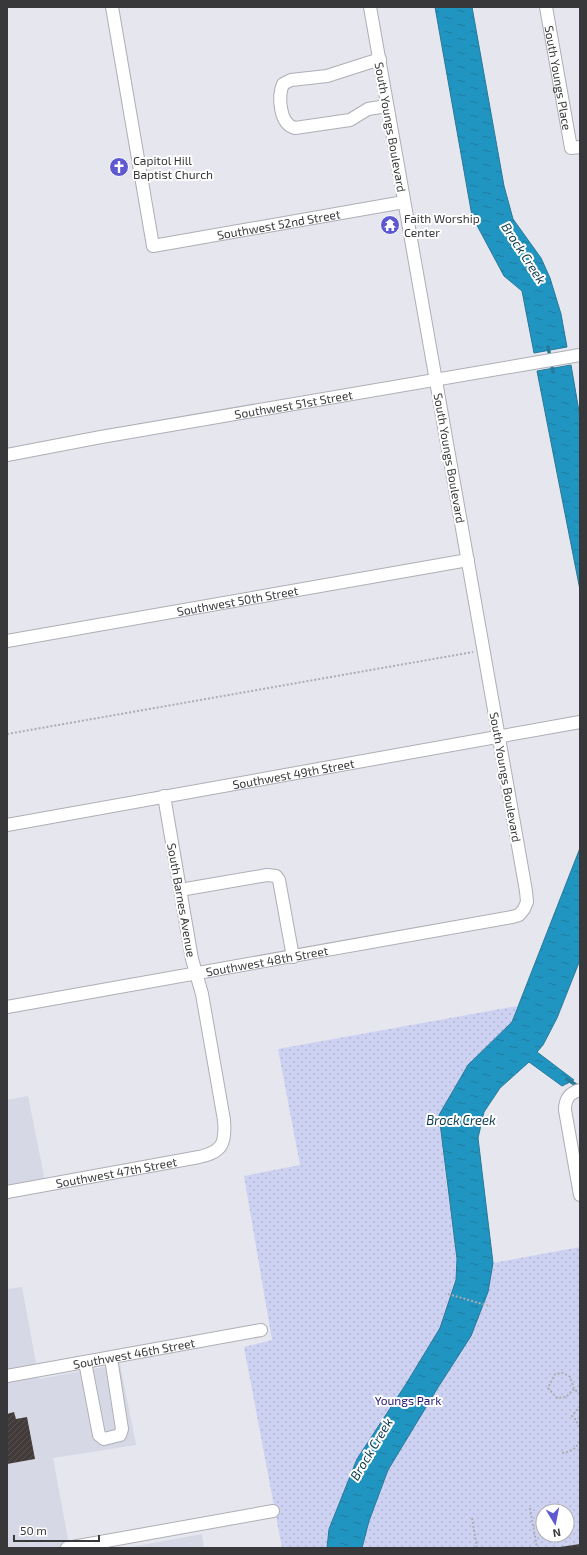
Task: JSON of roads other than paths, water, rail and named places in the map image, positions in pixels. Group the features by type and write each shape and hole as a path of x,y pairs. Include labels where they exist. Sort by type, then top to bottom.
{"street":[{"name":"Southwest 52nd Street","path":"112,7 153,246 404,202"},
{"name":"South Youngs Boulevard","path":"370,7 500,736 526,891 527,902 524,910"},
{"name":"South Youngs Place","path":"546,7 575,148"},
{"path":"380,59 327,76 287,82 283,84 280,91 280,103 284,118 291,127 296,128 350,120 368,109 387,106"},
{"name":"Southwest 51st Street","path":"7,455 101,437 574,356"},
{"name":"Southwest 50th Street","path":"7,641 468,560"},
{"name":"Southwest 49th Street","path":"7,825 580,722"},
{"name":"South Barnes Avenue","path":"164,796 192,959 202,994 224,1120 225,1131 222,1144"},
{"path":"180,890 267,875 276,876 279,880 293,957"},
{"name":"Southwest 48th Street","path":"7,1007 512,918 519,915 524,910"},
{"path":"580,1090 573,1092 565,1102 565,1110 580,1195"},
{"name":"Southwest 47th Street","path":"7,1192 210,1155 218,1150 222,1144"},
{"name":"Southwest 46th Street","path":"7,1376 261,1330"},
{"path":"85,1362 98,1435 104,1439 120,1435 122,1429 111,1358"},
{"path":"67,1548 111,1544 273,1511"}],"water":[{"name":"Brock Creek","path":"435,7 472,7 504,186 513,219 541,258 550,278 561,314 567,347 534,353 522,291 504,276 472,216"},
{"path":"571,365 580,417 580,590 537,371"},
{"name":"Brock Creek","path":"580,848 580,960 557,1018 543,1045 537,1052 574,1080 562,1086 529,1062 500,1088 484,1112 478,1138 493,1263 488,1292 471,1336 388,1470 369,1521 362,1548 327,1548 329,1529 357,1459 406,1384 440,1328 456,1280 457,1259 439,1115 468,1065 512,1022"}],"waterway":[{"name":"Brock Creek","path":"548,347 553,372"},
{"path":"567,1079 576,1085"}],"place":[{"name":"Capitol Hill Baptist Church","path":"119,167"},
{"name":"Faith Worship Center","path":"390,225"}],"park label":[{"name":"Youngs Park","path":"408,1400"}]}
